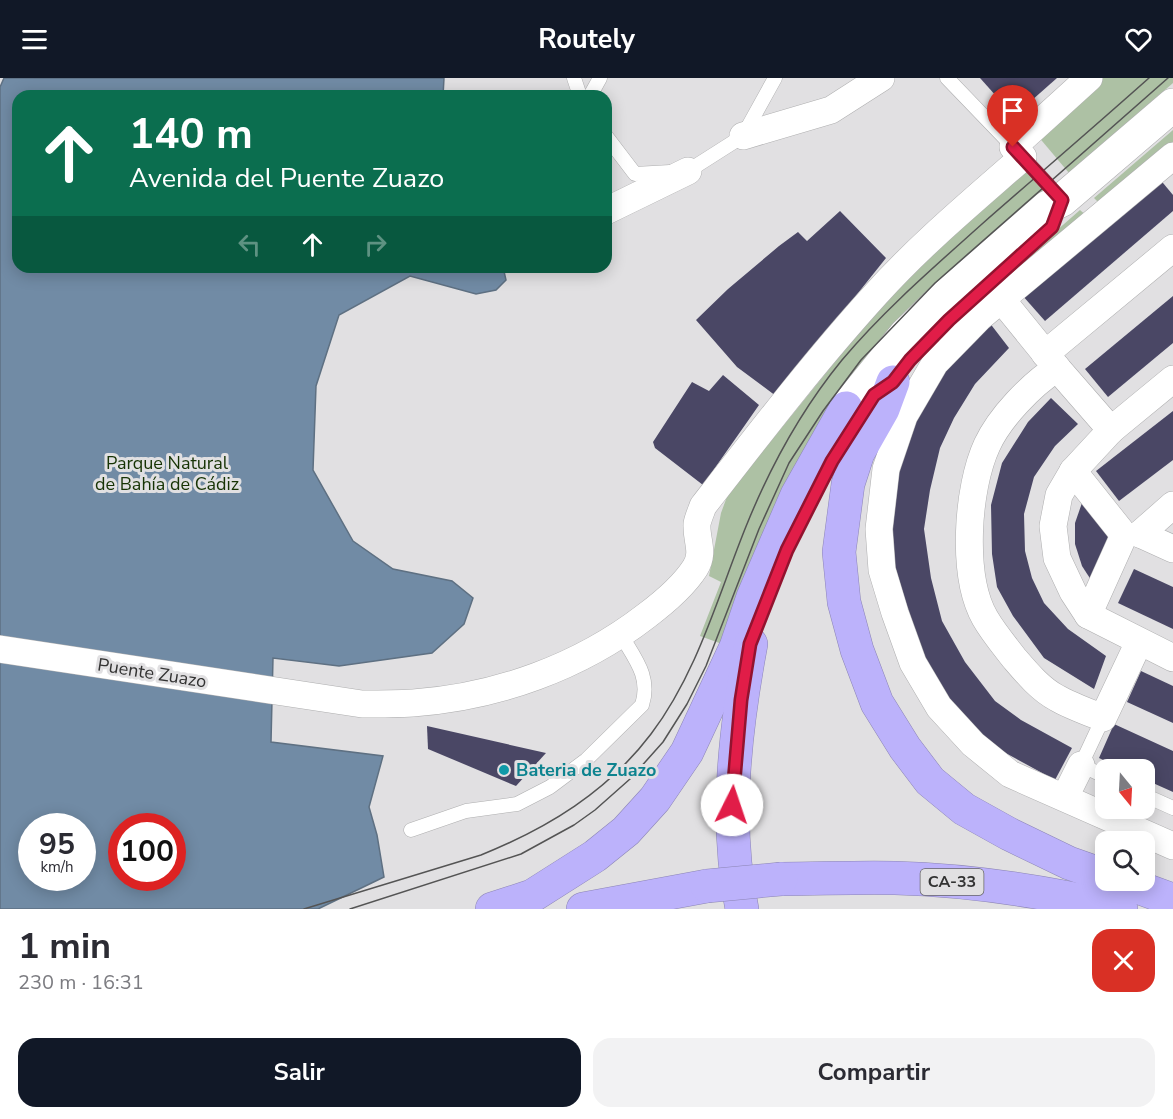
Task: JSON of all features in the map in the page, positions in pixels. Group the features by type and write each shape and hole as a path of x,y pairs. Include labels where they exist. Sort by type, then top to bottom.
{"highway":[{"path":"893,382 883,409 858,453 849,484 839,552 844,602 857,650 877,703 905,748 930,782 964,809 1069,863 1095,872"},
{"path":"742,909 736,867 732,805 741,700 750,644 787,550 832,461 874,395 893,382"},
{"path":"492,909 532,896 596,856 626,831 656,799 687,752 736,646 753,597 797,495 846,408"},
{"name":"CA-33","path":"583,909 706,886 781,879 895,878 952,882 1056,895 1121,909"},
{"path":"1148,891 1173,900"}],"street":[{"path":"743,136 831,110 881,78"},
{"name":"Puente Zuazo","path":"0,649 362,704 413,703 472,694 522,682 556,669 621,635 661,604 694,570 701,556 697,522 704,506 787,399 877,293 1089,78"},
{"path":"846,408 905,335 936,305 1048,207 1062,200 1173,105"},
{"path":"1173,156 979,318 935,363 904,416 886,468 879,529 882,570 913,663 939,707 973,744 1010,774 1173,846"},
{"path":"612,208 688,171"},
{"path":"893,382 910,360 949,320 1052,227 1062,200"},
{"path":"1140,642 1103,718 1056,698 1031,677 1004,645 984,616 974,587 969,553 973,490 987,446 1001,420 1045,376 1051,361 1173,248"},
{"path":"1001,299 1111,430"},
{"path":"1173,379 1111,430 1072,471 1059,495 1053,526 1057,558 1072,592 1088,615 1173,658"},
{"path":"1072,471 1132,534 1173,549"},
{"path":"1088,615 1132,534 1173,505"},
{"path":"1065,797 1081,765"}],"lane":[{"path":"612,144 635,174 688,171 743,136 775,78"},
{"path":"947,78 1062,200"},
{"path":"411,830 466,811 517,804 550,787 586,760 642,705 646,694 646,683 642,672 621,635"},
{"path":"1095,772 1081,765 1103,718"},
{"path":"1155,800 1173,808"}],"green space":[{"path":"1100,78 1173,78 1173,83 1069,173 1037,135"},
{"path":"1173,130 1173,148 1102,206 1094,198"},
{"path":"1025,170 1047,194 909,319 722,644 700,636 721,582 709,576 721,513 728,494 907,273"},
{"path":"1080,210 1088,217 916,369 950,324"}],"water":[{"name":"Parque Natural de Bahía de Cádiz","path":"4,78 444,78 443,90 12,90 12,273 504,273 506,280 496,290 476,294 410,276 339,315 316,386 313,470 353,541 393,569 452,581 473,598 464,624 432,653 339,666 273,658 271,742 383,756 369,807 377,835 384,877 318,909 0,909 0,87"}],"building":[{"path":"980,78 1057,78 1014,116"},
{"path":"1158,177 1173,195 1173,211 1045,321 1022,295"},
{"path":"840,211 886,258 776,396 737,367 696,320 728,289 779,246 798,232 807,241"},
{"path":"1173,296 1173,343 1108,397 1085,369"},
{"path":"989,322 1009,348 975,384 954,418 940,448 924,529 931,578 942,621 965,662 995,701 1021,720 1072,748 1055,780 1000,750 964,720 934,677 909,631 896,586 889,528 893,483 925,394"},
{"path":"723,375 759,405 703,485 655,448 653,442 692,382 709,391"},
{"path":"1051,398 1078,424 1055,446 1034,477 1024,514 1025,551 1032,578 1044,603 1068,629 1106,656 1094,689 1044,658 1013,616 997,587 992,554 991,505 1002,463 1028,422"},
{"path":"1173,411 1173,460 1119,501 1096,471"},
{"path":"1083,500 1115,538 1093,583 1082,566 1075,544 1075,523"},
{"path":"1134,569 1173,587 1173,629 1118,603"},
{"path":"1141,671 1173,686 1173,723 1127,702"},
{"path":"1114,724 1173,751 1173,792 1155,784 1155,759 1099,758"},
{"name":"Bateria de Zuazo","path":"427,726 546,753 516,786 428,749"}],"tram line":[{"path":"304,909 481,855 553,820 596,791 615,774 651,734 682,685 706,632 766,480 788,438 827,379 858,342 910,289 1149,78"},
{"path":"350,909 521,854 574,825 630,779 663,742 687,704 706,666 759,529 789,463 823,411 861,360 935,283 1168,78"}],"place":[{"name":"Bateria de Zuazo","path":"504,770"}],"route":[{"path":"732,805 741,700 750,644 787,550 812,497 874,395 893,382 910,360 949,320 1052,227 1062,200 1013,147"}]}
